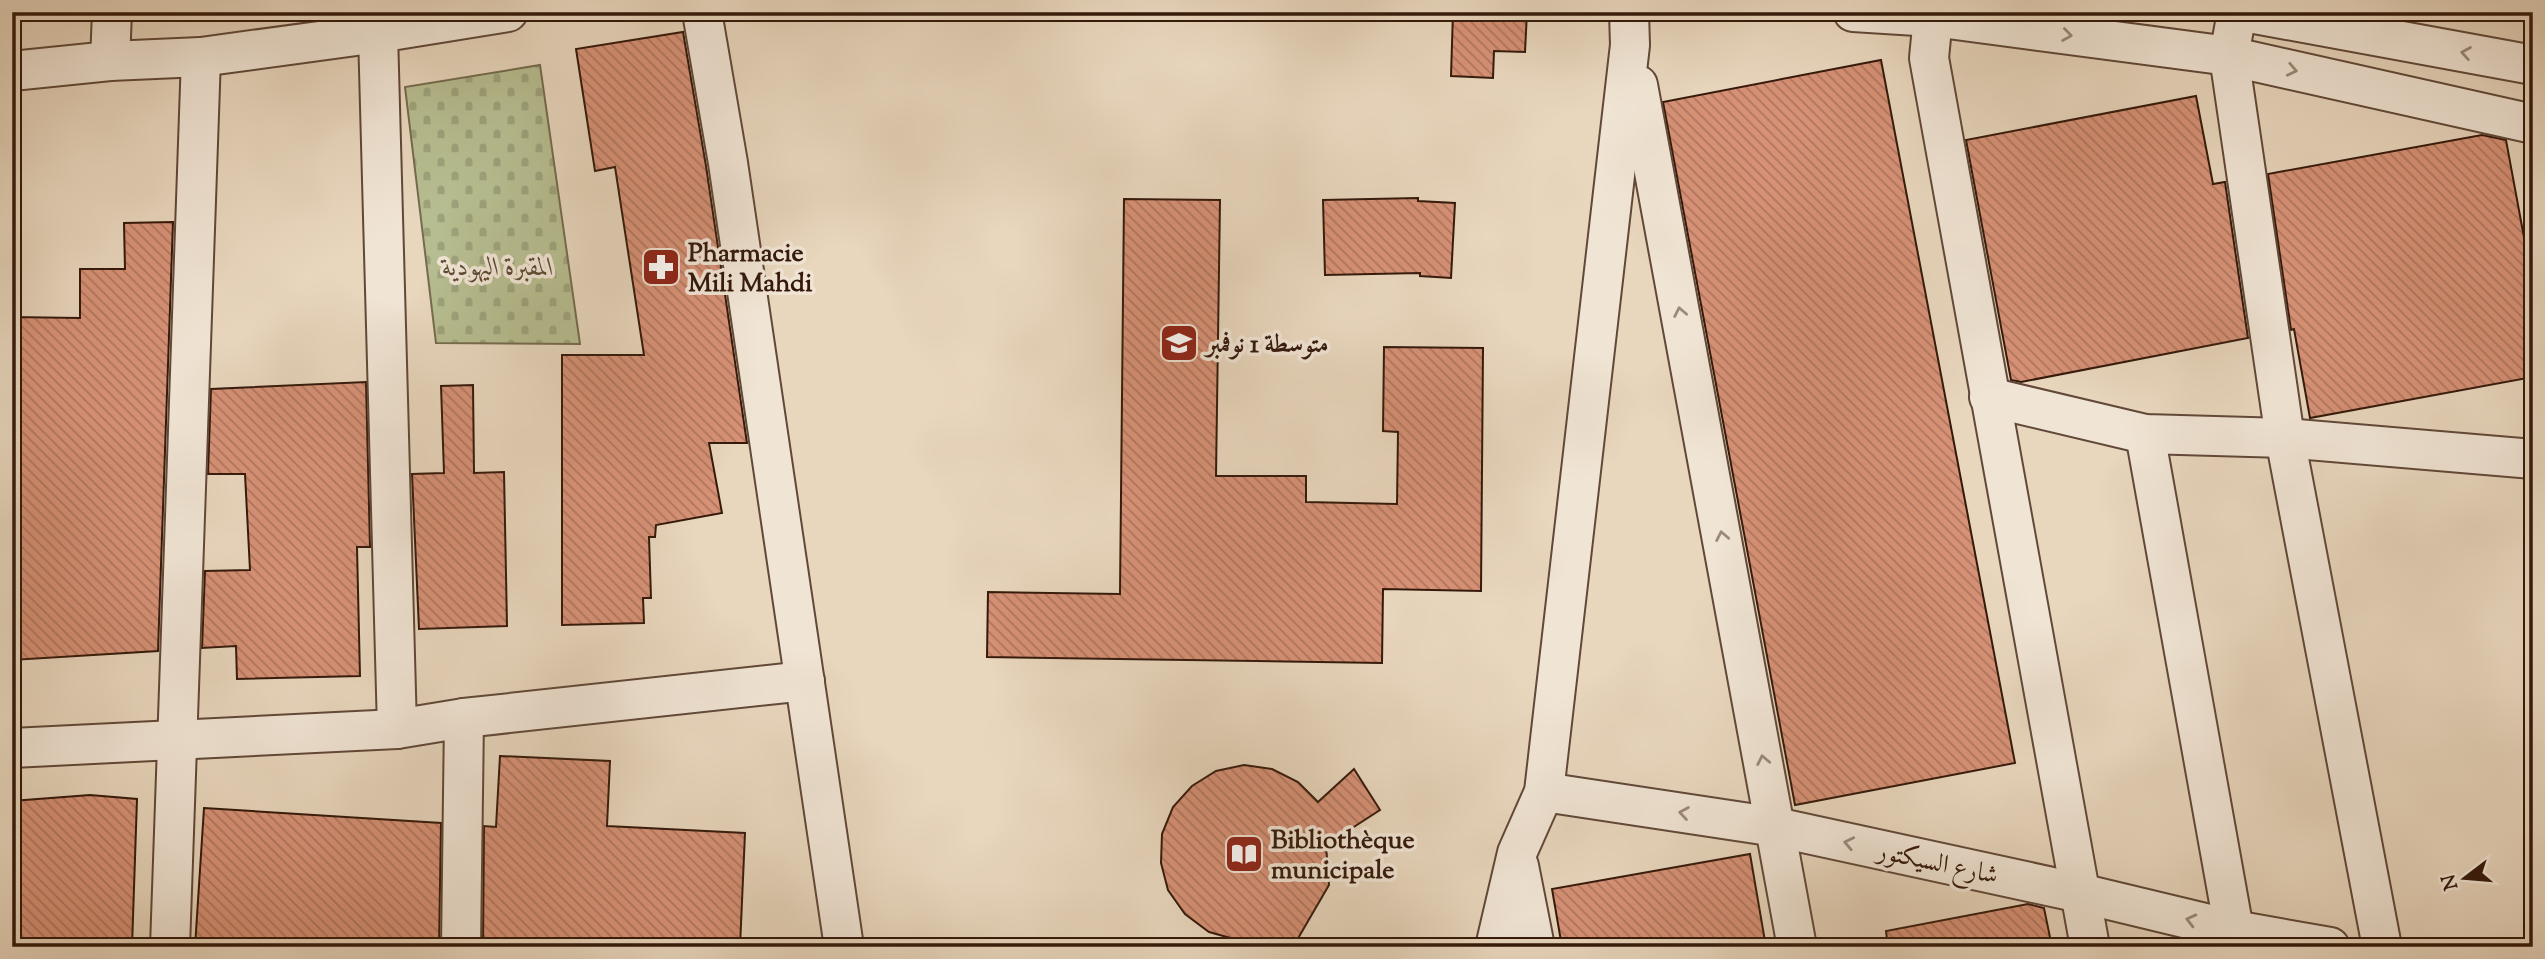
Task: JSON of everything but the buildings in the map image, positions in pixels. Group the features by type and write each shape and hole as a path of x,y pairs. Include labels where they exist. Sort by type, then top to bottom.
{"street":[{"path":"110,61 113,12"},
{"path":"12,71 110,61 201,57 508,12"},
{"path":"702,12 728,163 844,947"},
{"path":"1853,12 1934,15 2229,56 2533,124"},
{"path":"2237,12 2229,56 2285,438 2382,947"},
{"path":"2244,12 2533,65"},
{"path":"1934,15 1929,58 2090,947"},
{"path":"1495,947 1517,853 1544,792 1629,29"},
{"path":"1629,29 1797,947"},
{"path":"378,33 397,729"},
{"path":"170,947 201,57"},
{"path":"1989,397 2146,434 2285,438 2533,459"},
{"path":"2146,434 2234,930"},
{"path":"12,748 397,729 464,718 805,681"},
{"path":"461,947 464,718"},
{"name":"شارع السيكتور","path":"1544,792 1776,827 2080,893 2234,930 2330,947"},
{"path":"1517,853 1535,947"}],"green space":[{"name":"المقبرة اليهودية","path":"540,65 580,344 436,343 405,87"}],"place":[{"name":"Pharmacie Mili Mahdi","path":"661,267"},
{"name":"متوسطة 1 نوفمبر","path":"1179,343"},
{"name":"Bibliothèque municipale","path":"1244,854"}]}
